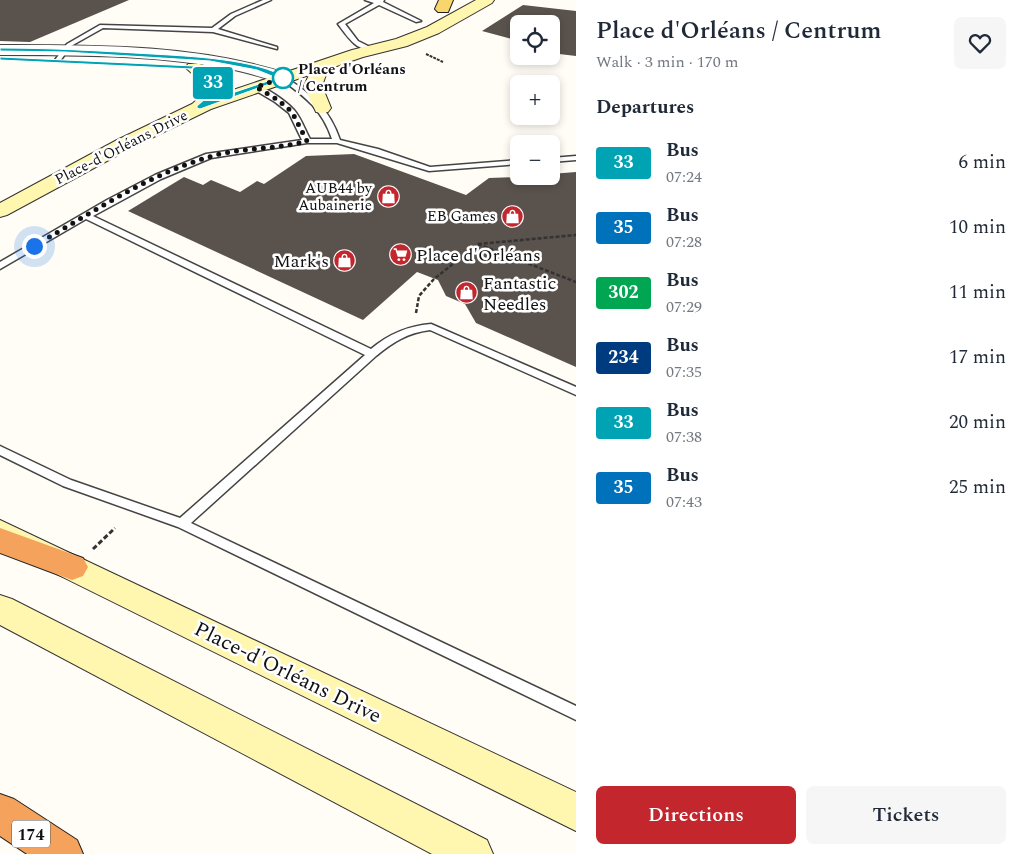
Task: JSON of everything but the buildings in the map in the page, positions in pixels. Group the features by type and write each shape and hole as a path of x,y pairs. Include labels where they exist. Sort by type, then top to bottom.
{"highway":[{"path":"0,540 81,560"},
{"name":"174","path":"0,813 63,854"}],"main road":[{"name":"Place-d'Orléans Drive","path":"0,211 124,144 200,107 363,50 444,5 460,0"},
{"name":"Place-d'Orléans Drive","path":"363,50 401,43 433,30 487,0"},
{"path":"321,66 313,86 322,108"},
{"path":"194,68 214,83 215,93 200,107"},
{"name":"Place-d'Orléans Drive","path":"0,532 81,560 576,812"},
{"path":"0,608 473,854"}],"street":[{"path":"0,50 194,68 236,76 256,87"},
{"path":"0,58 62,55 210,59 258,69 283,78"}],"lane":[{"path":"213,30 233,15 268,0"},
{"path":"368,0 380,2 418,21"},
{"path":"363,50 341,24 380,2"},
{"path":"62,55 69,45 102,26 213,30 274,48"},
{"path":"283,78 322,108 330,121 337,141"},
{"path":"256,87 278,100 292,112 307,141"},
{"path":"0,266 158,177 209,156 307,141 337,141 429,168 510,163"},
{"path":"560,159 576,158"},
{"path":"86,216 372,354"},
{"path":"182,524 372,354 393,337 403,332 417,328 432,327 576,390"},
{"path":"0,450 67,483 182,524 576,713"}],"path":[{"path":"415,314 419,296 434,279 478,244 576,235"},
{"path":"478,244 576,282"},
{"path":"81,560 115,528"}],"bus line":[{"name":"33","path":"0,50 65,50 210,59 258,69 283,78 200,107 215,93 214,83 194,68 188,66 0,58"}],"place":[{"name":"Place d'Orléans / Centrum","path":"283,78"},
{"name":"AUB44 by Aubainerie","path":"388,197"},
{"name":"EB Games","path":"512,216"},
{"name":"Place d'Orléans","path":"400,255"},
{"name":"Mark's","path":"345,261"},
{"name":"Fantastic Needles","path":"467,293"}],"route":[{"path":"34,246 158,177 209,156 307,141 292,112 278,100 256,87 283,78"}]}
